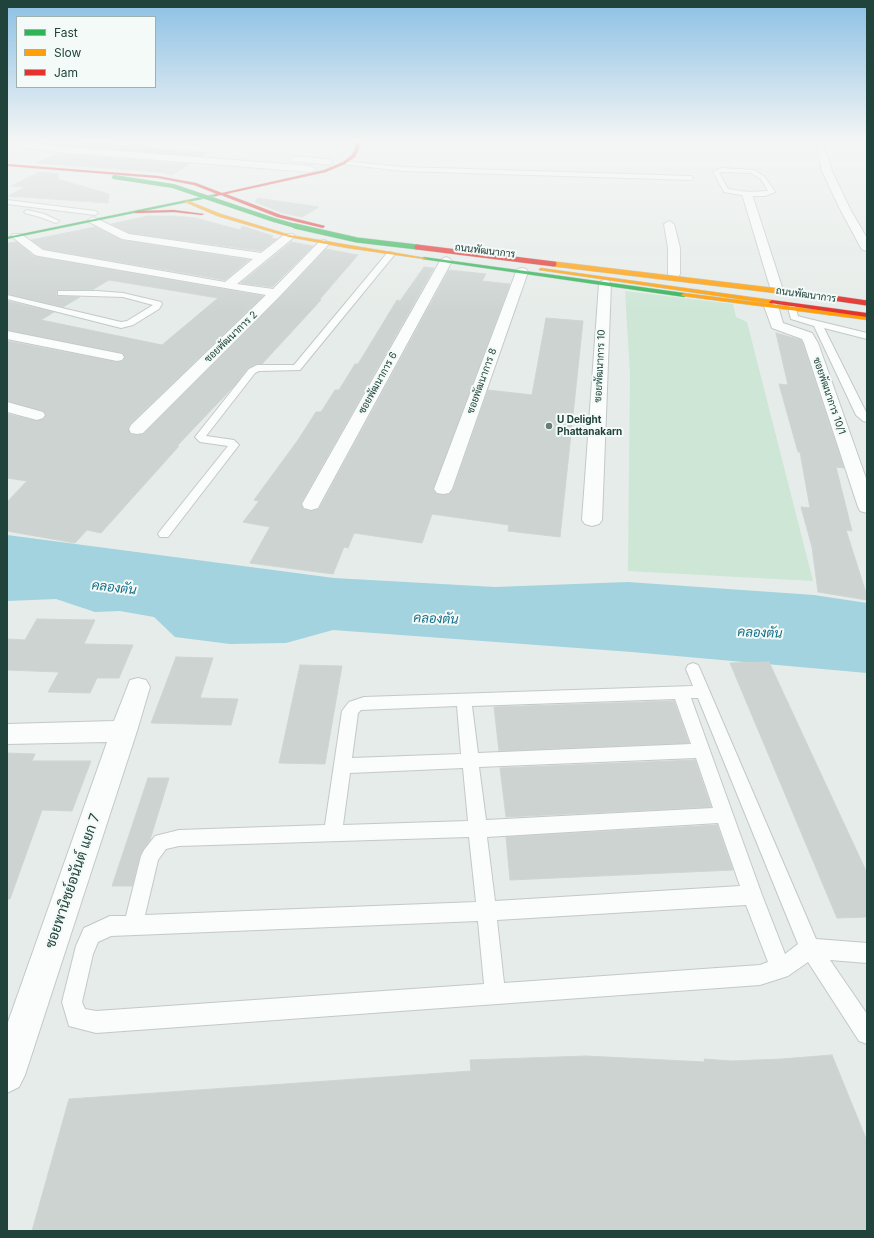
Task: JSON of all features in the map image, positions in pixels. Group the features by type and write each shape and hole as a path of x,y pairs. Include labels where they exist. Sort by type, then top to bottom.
{"main road":[{"path":"115,209 170,198"},
{"name":"ถนนพัฒนาการ","path":"176,198 237,220 289,236 326,243 391,254 604,284 771,306 867,316"},
{"name":"ถนนพัฒนาการ","path":"187,198 300,234 350,245 541,270 867,316"},
{"path":"10,235 56,221 136,212 203,198"},
{"name":"ถนนพัฒนาการ","path":"208,198 274,220 356,240 867,303"},
{"name":"ถนนพัฒนาการ","path":"231,198 279,216 364,236 867,298"},
{"path":"244,198 246,204"},
{"path":"10,235 94,217 128,204"},
{"path":"136,212 189,211 237,220"},
{"path":"326,243 334,236 346,232"}],"street":[{"path":"748,198 776,287"},
{"path":"840,198 867,248"},
{"path":"94,217 126,237 264,257"},
{"path":"669,224 674,248 674,274"},
{"path":"10,235 39,253 227,286 276,293"},
{"path":"227,286 289,236"},
{"name":"ซอยพัฒนาการ 2","path":"137,429 326,243"},
{"name":"ซอยพัฒนาการ 6","path":"311,504 446,261"},
{"name":"ซอยพัฒนาการ 8","path":"443,489 522,272"},
{"name":"ซอยพัฒนาการ 10","path":"592,520 604,284"},
{"name":"ซอยพัฒนาการ 10/1","path":"771,306 777,325 806,336 811,343 867,507"},
{"path":"7,331 117,357"},
{"path":"7,407 37,415"},
{"name":"ซอยพานิชย์อนันต์ แยก 7","path":"7,1075 12,1041 124,731 138,687"},
{"path":"7,734 124,731"}],"lane":[{"path":"7,206 94,217"},
{"path":"7,206 56,221"},
{"path":"164,534 234,445 230,442 204,440 200,437 252,371 257,368 297,368 391,254"},
{"path":"7,297 121,325 130,323 156,307 158,304 110,294 61,293"},
{"path":"792,308 796,318 867,336"},
{"path":"818,324 861,415 867,419"},
{"path":"693,669 810,948 867,1033"},
{"path":"333,833 350,711 355,706 364,702 703,692"},
{"path":"681,693 752,895 781,969"},
{"path":"464,700 495,994"},
{"path":"342,766 701,751"},
{"path":"133,925 150,856 161,842 179,838 478,829 724,815"},
{"path":"752,895 487,911 110,926 91,935 83,952 72,1002 77,1018 96,1022 760,975 781,969 810,948 867,953"}],"green space":[{"path":"625,291 733,304 736,317 747,322 813,581 628,571 630,374"}],"water":[{"name":"คลองตัน","path":"7,535 334,578 495,587 628,582 814,595 867,603 867,673 632,652 333,630 286,643 230,644 175,637 154,617 120,611 95,612 56,599 7,601"}],"building":[{"path":"33,198 109,198 108,203"},
{"path":"258,198 319,207 302,217 283,213 255,202"},
{"path":"148,216 196,218 240,230 242,226 273,236 271,238 277,239 261,251 129,233 111,224"},
{"path":"95,227 122,240 249,260 225,280 44,249 31,240"},
{"path":"17,242 34,256 263,296 130,424 128,428 130,434 137,435 144,434 281,297 326,249 358,255 320,299 321,300 262,364 256,364 248,368 235,385 177,446 179,446 101,533 87,530 75,543 7,531 7,502 27,481 7,478 7,414 37,421 46,416 43,411 7,401 7,341 117,362 123,361 125,356 122,353 7,330 7,301 54,312 41,320 162,345 218,298 109,280 92,290 57,290 56,295 58,296 80,297 63,307 7,294 7,243"},
{"path":"291,242 313,246 272,287 241,283"},
{"path":"424,267 434,268 301,503 303,509 311,511 319,509 449,270 486,274 482,281 510,284 433,490 437,494 443,495 449,494 453,490 488,390 532,395 546,318 583,321 560,537 508,531 509,525 432,514 422,543 354,533 348,548 344,547 333,574 250,563 270,527 243,522 259,501 254,500 298,440 316,412 321,412 335,390 339,390 355,364 358,364 397,300 400,301"},
{"path":"776,333 801,340 803,344 844,468 836,467 852,531 846,530 867,600 818,592 812,547 801,507 810,508 800,452 798,452 779,384 788,385"},
{"path":"37,619 95,620 84,644 133,645 119,678 97,678 90,693 48,692 59,672 7,670 7,639 25,640"},
{"path":"176,657 213,658 200,698 238,699 231,725 151,723"},
{"path":"769,662 867,873 867,917 837,918 730,663"},
{"path":"300,665 342,666 325,764 279,763"},
{"path":"674,701 689,743 499,751 494,707"},
{"path":"7,753 35,754 32,761 91,761 72,811 42,810 10,899 7,899"},
{"path":"695,760 711,807 506,817 500,768"},
{"path":"148,778 169,778 150,840 140,855 132,886 112,886"},
{"path":"717,825 733,870 510,880 506,837"},
{"path":"832,1055 867,1141 867,1231 32,1231 69,1099 471,1071 470,1060 586,1056 705,1062 704,1059 732,1061"}],"traffic: fast":[{"path":"7,238 203,198"},
{"path":"208,198 274,220 311,230 357,240 417,247"},
{"path":"424,258 684,295"}],"traffic: slow":[{"path":"186,201 219,215 289,236 347,247 424,258"},
{"path":"554,264 812,295"},
{"path":"541,269 772,302"},
{"path":"684,295 867,318"}],"traffic: jam":[{"path":"232,198 279,216 323,227"},
{"path":"136,212 174,211 202,214"},
{"path":"417,247 554,264"},
{"path":"812,295 867,303"},
{"path":"772,302 867,315"}],"place":[{"name":"U Delight Phattanakarn","path":"549,426"}]}
